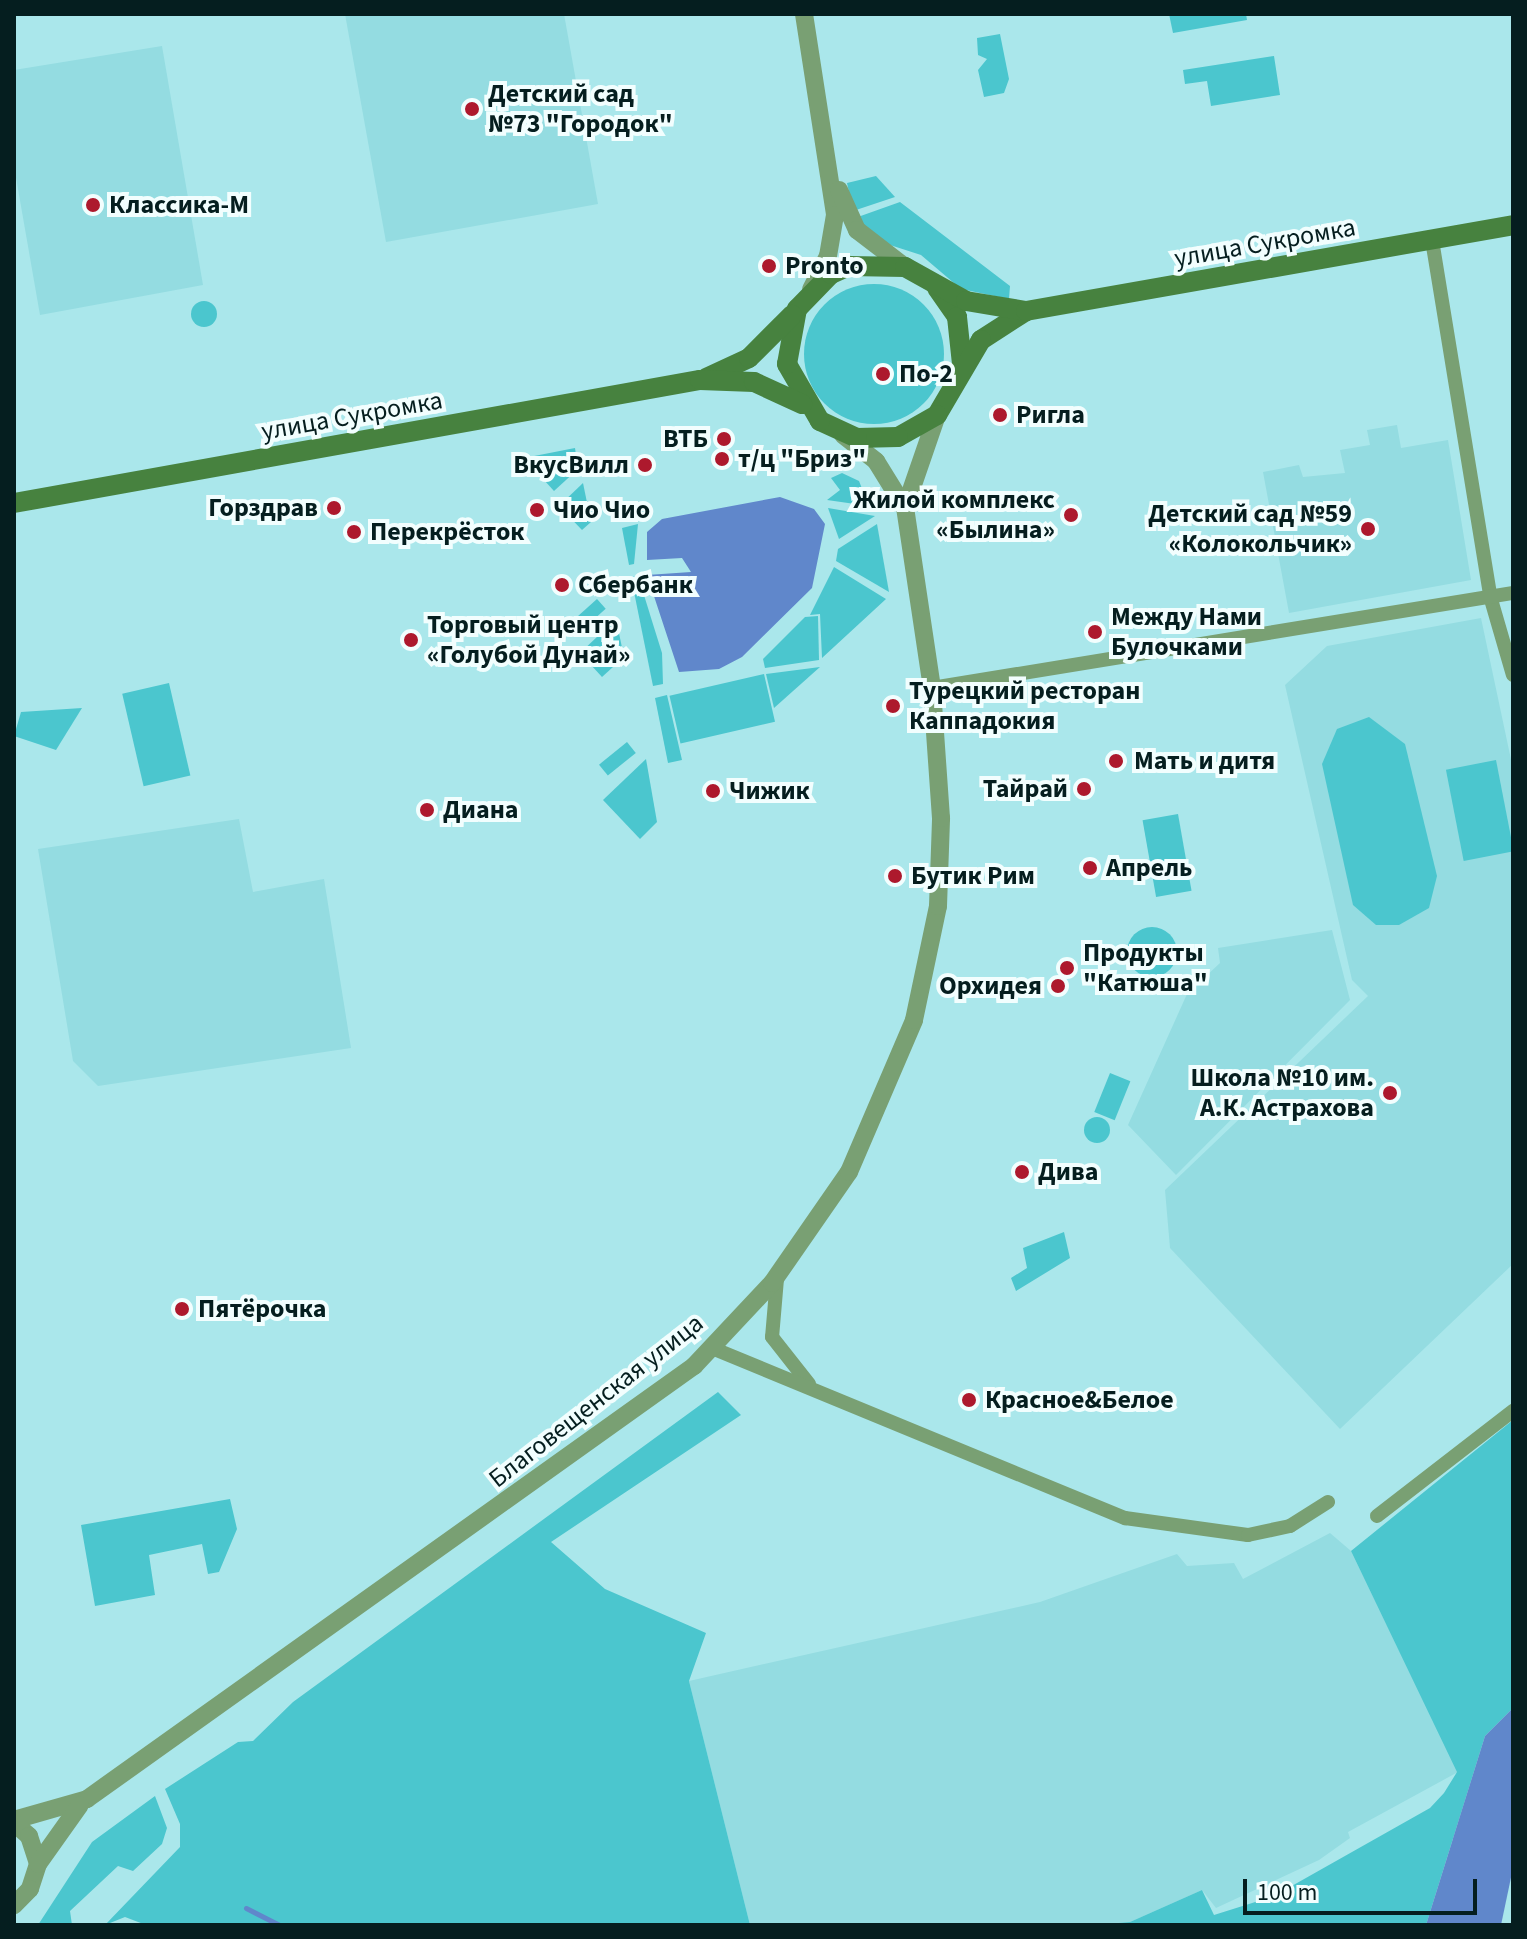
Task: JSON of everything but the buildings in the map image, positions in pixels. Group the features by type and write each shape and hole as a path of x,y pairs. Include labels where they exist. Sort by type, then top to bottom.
{"main road":[{"name":"улица Сукромка","path":"1026,311 1513,225"},
{"path":"849,266 905,267 966,301 1026,311 981,340 937,415 898,437 840,433 805,407 787,364 797,309 810,291 849,266"},
{"path":"924,277 957,317 960,376"},
{"name":"улица Сукромка","path":"700,380 749,358 797,309"},
{"name":"улица Сукромка","path":"14,503 700,380 754,382 805,407"}],"street":[{"path":"804,14 834,179 834,235 810,291"},
{"path":"834,179 857,230 905,267"},
{"path":"1432,240 1490,596 1513,675"},
{"path":"905,508 937,415"},
{"path":"840,433 876,461 905,508"},
{"name":"Благовещенская улица","path":"87,1799 352,1617 712,1348 778,1276 868,1137 914,1020 938,906 932,688 905,508"},
{"path":"932,688 1513,593"},
{"path":"778,1276 775,1345 822,1394"},
{"path":"712,1348 1089,1506 1163,1527 1269,1532 1328,1502"},
{"path":"1377,1516 1513,1411"},
{"path":"38,1864 29,1836 14,1822 87,1799"},
{"path":"14,1905 30,1889 38,1864 87,1799"}],"shaded area":[{"name":"Детский сад №73 \"Городок\"","path":"345,14 564,14 598,204 386,242"},
{"path":"1169,14 1246,14 1247,20 1173,33"},
{"path":"1000,34 1009,79 1004,93 984,97 978,70 987,59 978,55 977,38"},
{"path":"162,46 203,285 40,315 14,166 14,70"},
{"path":"1274,56 1280,95 1211,106 1207,81 1185,84 1183,70"},
{"path":"876,176 895,197 853,211 847,183"},
{"path":"900,202 1010,286 1009,299 961,289 921,255 890,245 855,218"},
{"path":"874,284 901,290 923,305 938,327 944,354 938,381 923,403 901,418 874,424 847,418 825,403 810,381 804,354 810,327 825,305 847,290"},
{"path":"204,301 213,305 217,314 213,323 204,327 195,323 191,314 195,305"},
{"name":"Детский сад №59 «Колокольчик»","path":"1397,425 1401,448 1448,440 1471,580 1289,613 1263,472 1299,465 1303,477 1345,473 1340,450 1370,445 1367,430"},
{"path":"575,448 578,469 554,491 524,458"},
{"path":"842,473 859,481 869,506 827,500 840,490 831,478"},
{"path":"583,483 591,522 582,530 559,506"},
{"path":"780,497 814,509 825,524 812,588 742,657 719,669 679,672 647,575 691,572 682,558 647,560 647,532 662,519"},
{"path":"828,508 875,516 839,539"},
{"path":"638,524 634,564 629,565 622,528"},
{"path":"877,524 889,592 836,561 838,549"},
{"path":"834,567 886,599 822,658 820,614 810,615"},
{"path":"638,576 662,653 663,684 653,686 631,577"},
{"path":"597,599 606,609 579,633 570,623"},
{"path":"818,616 819,660 765,668 763,659 805,617"},
{"name":"Школа №10 им. А.К. Астрахова","path":"1481,618 1513,769 1513,1264 1340,1429 1170,1248 1165,1190 1368,996 1352,980 1285,685 1327,646"},
{"path":"616,619 624,657 602,677 580,653"},
{"path":"820,667 774,708 766,674"},
{"path":"764,674 775,722 681,744 669,696"},
{"path":"169,683 190,776 144,786 122,694"},
{"path":"667,695 682,760 668,763 655,698"},
{"path":"82,708 56,750 14,736 21,712"},
{"path":"1369,717 1405,744 1437,876 1429,908 1399,925 1376,925 1353,905 1322,764 1337,729"},
{"path":"627,742 636,753 608,776 599,765"},
{"path":"646,759 657,822 640,839 603,800"},
{"path":"1496,760 1513,851 1464,861 1446,770"},
{"path":"1178,814 1192,891 1156,897 1143,820"},
{"path":"239,819 253,892 324,879 351,1048 98,1086 73,1061 38,849"},
{"path":"1152,927 1169,935 1177,952 1169,969 1152,977 1135,969 1127,952 1135,935"},
{"path":"1332,930 1350,1000 1176,1175 1128,1125 1187,994 1220,963 1218,948"},
{"path":"1110,1073 1130,1081 1115,1120 1094,1112"},
{"path":"1097,1117 1106,1121 1110,1130 1106,1139 1097,1143 1088,1139 1084,1130 1088,1121"},
{"path":"1064,1232 1070,1258 1016,1291 1011,1278 1027,1268 1023,1248"},
{"path":"718,1392 741,1415 551,1542 605,1589 706,1633 689,1681 750,1925 146,1925 125,1917 105,1925 180,1847 180,1824 165,1789 238,1742 253,1741 293,1702"},
{"path":"1513,1420 1513,1708 1485,1736 1426,1925 1095,1925 1130,1922 1202,1890 1214,1915 1274,1896 1430,1808 1444,1793 1457,1772 1351,1551"},
{"path":"230,1499 237,1529 219,1572 208,1574 202,1544 149,1555 155,1595 95,1606 81,1525"},
{"path":"1330,1533 1351,1551 1458,1772 1348,1832 1350,1838 1319,1860 1216,1908 1202,1890 1130,1922 1095,1925 750,1925 689,1681 1040,1602 1177,1554 1187,1566 1234,1563 1243,1579"},
{"path":"1513,1708 1513,1868 1501,1925 1426,1925 1485,1736"},
{"path":"155,1796 167,1828 162,1844 133,1871 118,1866 70,1911 72,1925 38,1925 92,1842"}],"waterway":[{"path":"246,1908 279,1925"}],"place":[{"name":"Детский сад №73 \"Городок\"","path":"472,109"},
{"name":"Классика-М","path":"93,205"},
{"name":"Pronto","path":"769,266"},
{"name":"По-2","path":"883,374"},
{"name":"Ригла","path":"1000,415"},
{"name":"ВТБ","path":"724,439"},
{"name":"т/ц \"Бриз\"","path":"722,459"},
{"name":"ВкусВилл","path":"645,465"},
{"name":"Горздрав","path":"334,508"},
{"name":"Чио Чио","path":"537,510"},
{"name":"Жилой комплекс «Былина»","path":"1071,515"},
{"name":"Детский сад №59 «Колокольчик»","path":"1368,529"},
{"name":"Перекрёсток","path":"354,532"},
{"name":"Сбербанк","path":"562,585"},
{"name":"Между Нами Булочками","path":"1095,632"},
{"name":"Торговый центр «Голубой Дунай»","path":"411,640"},
{"name":"Турецкий ресторан Каппадокия","path":"893,706"},
{"name":"Мать и дитя","path":"1116,761"},
{"name":"Тайрай","path":"1084,789"},
{"name":"Чижик","path":"713,791"},
{"name":"Диана","path":"427,810"},
{"name":"Апрель","path":"1090,868"},
{"name":"Бутик Рим","path":"895,876"},
{"name":"Продукты \"Катюша\"","path":"1067,968"},
{"name":"Орхидея","path":"1058,986"},
{"name":"Школа №10 им. А.К. Астрахова","path":"1390,1093"},
{"name":"Дива","path":"1022,1172"},
{"name":"Пятёрочка","path":"182,1309"},
{"name":"Красное&Белое","path":"969,1400"}]}
